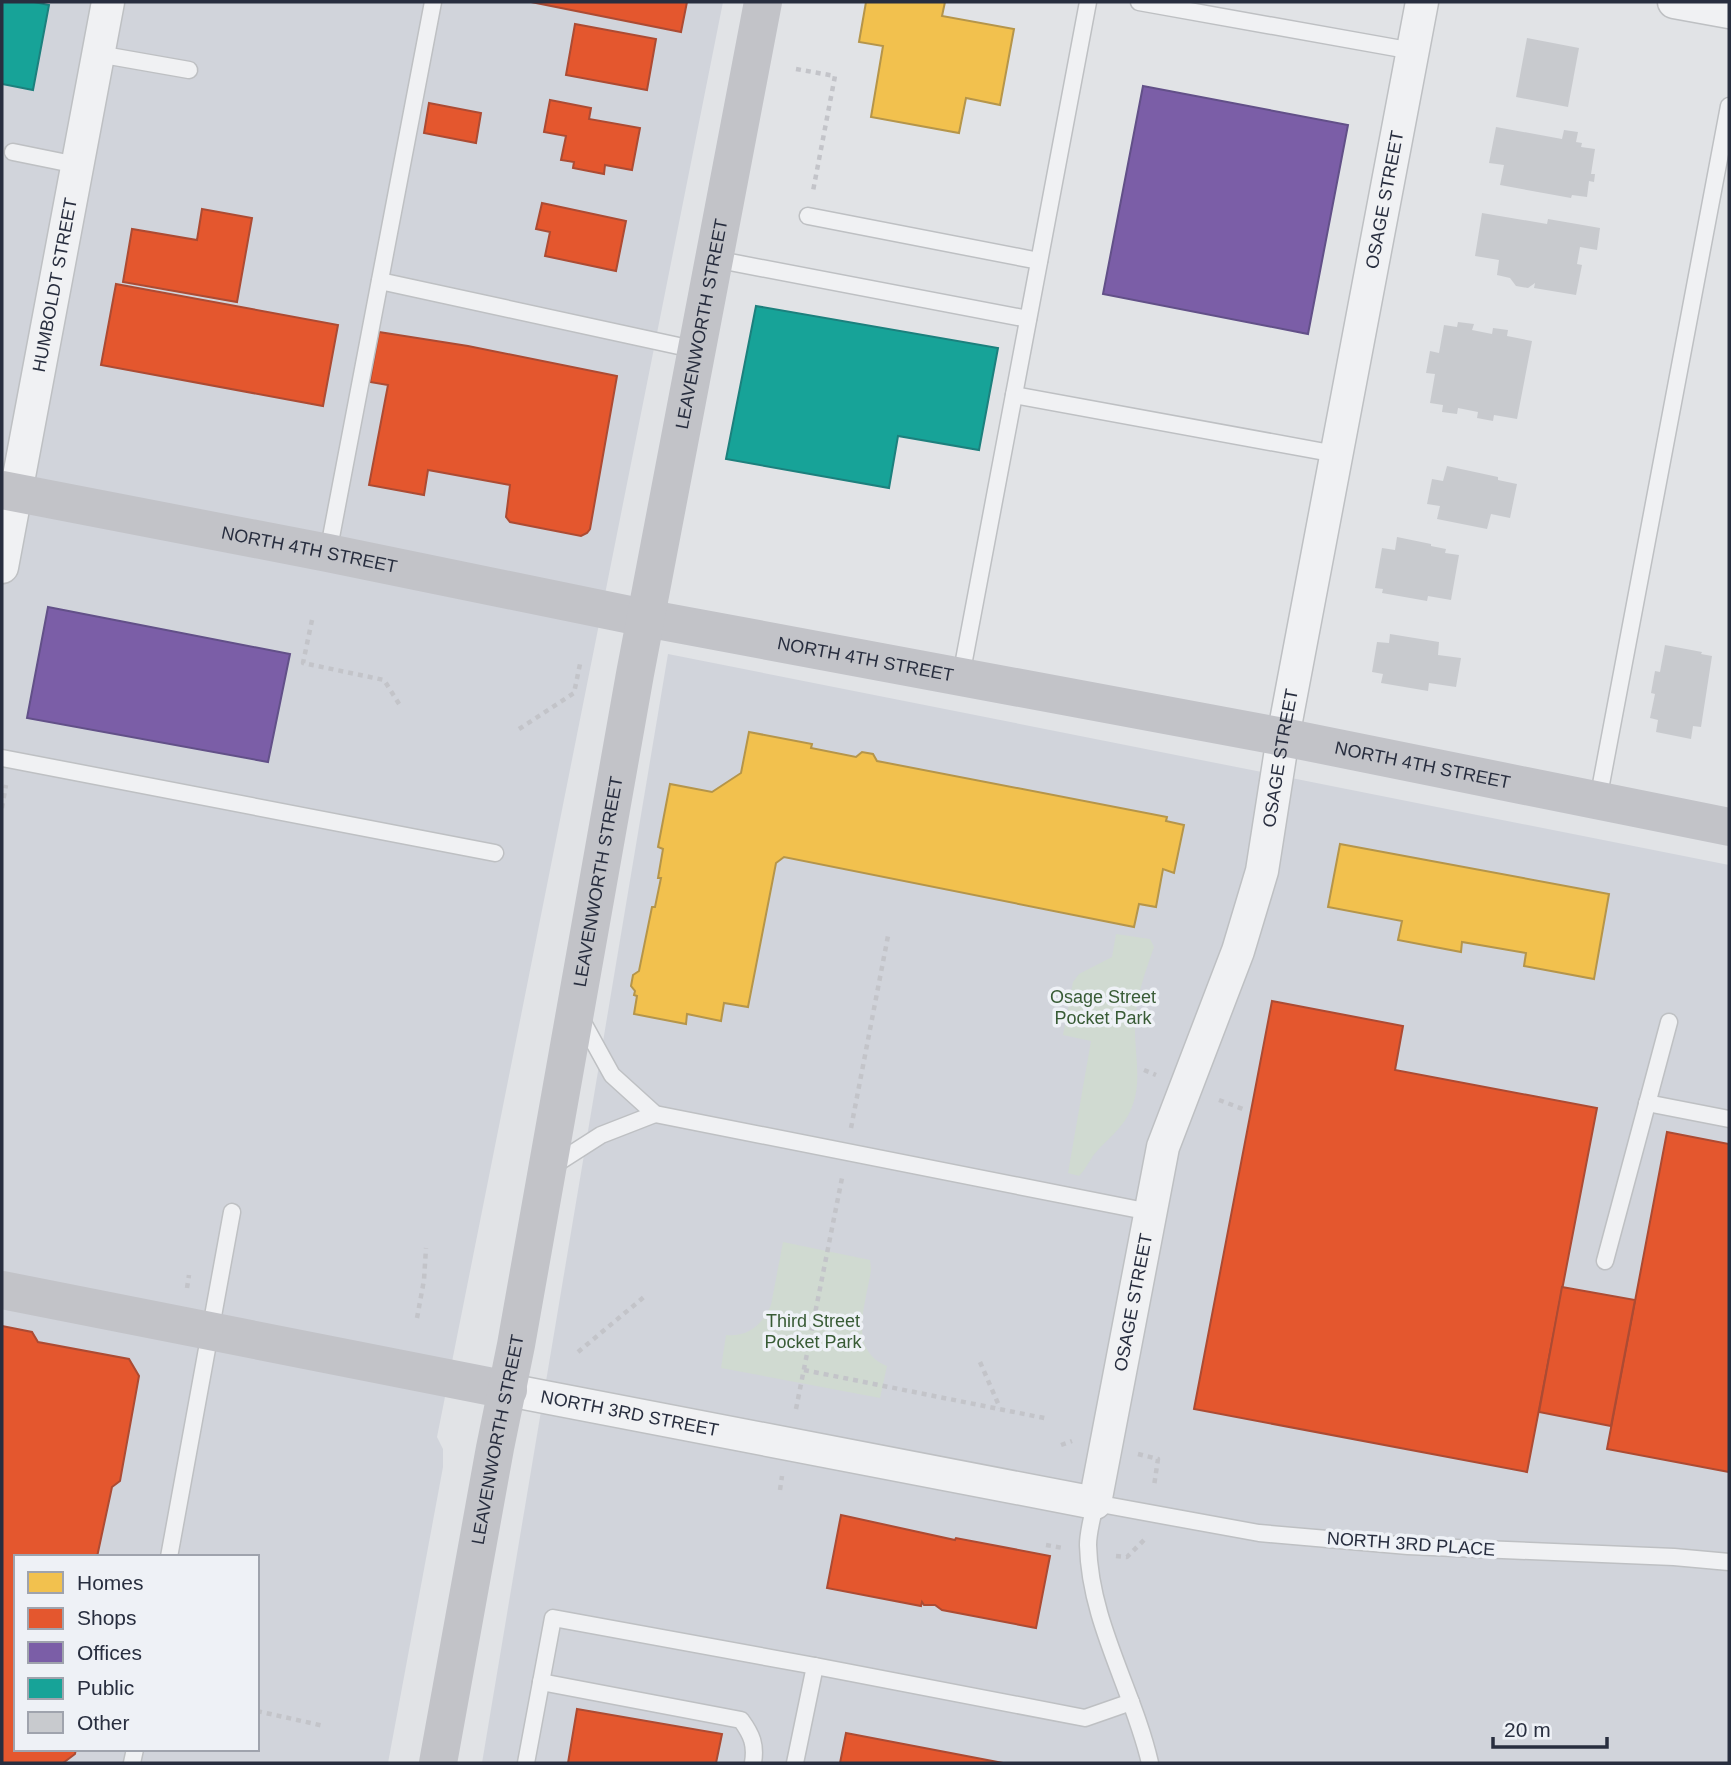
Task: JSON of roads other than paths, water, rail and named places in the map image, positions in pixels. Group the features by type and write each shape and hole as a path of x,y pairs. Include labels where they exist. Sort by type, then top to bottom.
{"main road":[{"name":"LEAVENWORTH STREET","path":"439,1763 645,618 763,2"},
{"name":"NORTH 4TH STREET","path":"9,491 645,618 1283,737 1729,827"},
{"name":"NORTH 3RD STREET","path":"2,1290 508,1390"}],"street":[{"name":"HUMBOLDT STREET","path":"2,567 9,491 108,2"},
{"name":"OSAGE STREET","path":"1095,1503 1163,1147 1238,951 1262,871 1283,737 1422,2"},
{"path":"1674,2 1729,12"},
{"name":"NORTH 3RD STREET","path":"508,1390 1095,1503"}],"lane":[{"path":"328,553 433,2"},
{"path":"961,676 1088,2"},
{"path":"1139,2 1413,51"},
{"path":"98,54 189,70"},
{"path":"1598,800 1729,106"},
{"path":"13,152 77,165"},
{"path":"808,216 1039,261"},
{"path":"714,259 1028,319"},
{"path":"380,281 697,349"},
{"path":"1013,395 1336,454"},
{"path":"2,758 495,853"},
{"path":"576,1009 612,1075 655,1114 1150,1212"},
{"path":"1605,1261 1669,1022"},
{"path":"1647,1103 1729,1119"},
{"path":"548,1169 601,1135 655,1114"},
{"path":"169,1555 232,1212"},
{"path":"1095,1503 1088,1543 1101,1624 1143,1734 1150,1763"},
{"name":"NORTH 3RD PLACE","path":"1095,1503 1259,1533 1408,1546 1729,1562"},
{"path":"526,1763 553,1618 1085,1718 1131,1702"},
{"path":"795,1763 815,1666"},
{"path":"541,1682 741,1720 751,1734 756,1749 753,1763"}],"park label":[{"name":"Osage Street Pocket Park","path":"1103,1007"},
{"name":"Third Street Pocket Park","path":"813,1331"}]}
